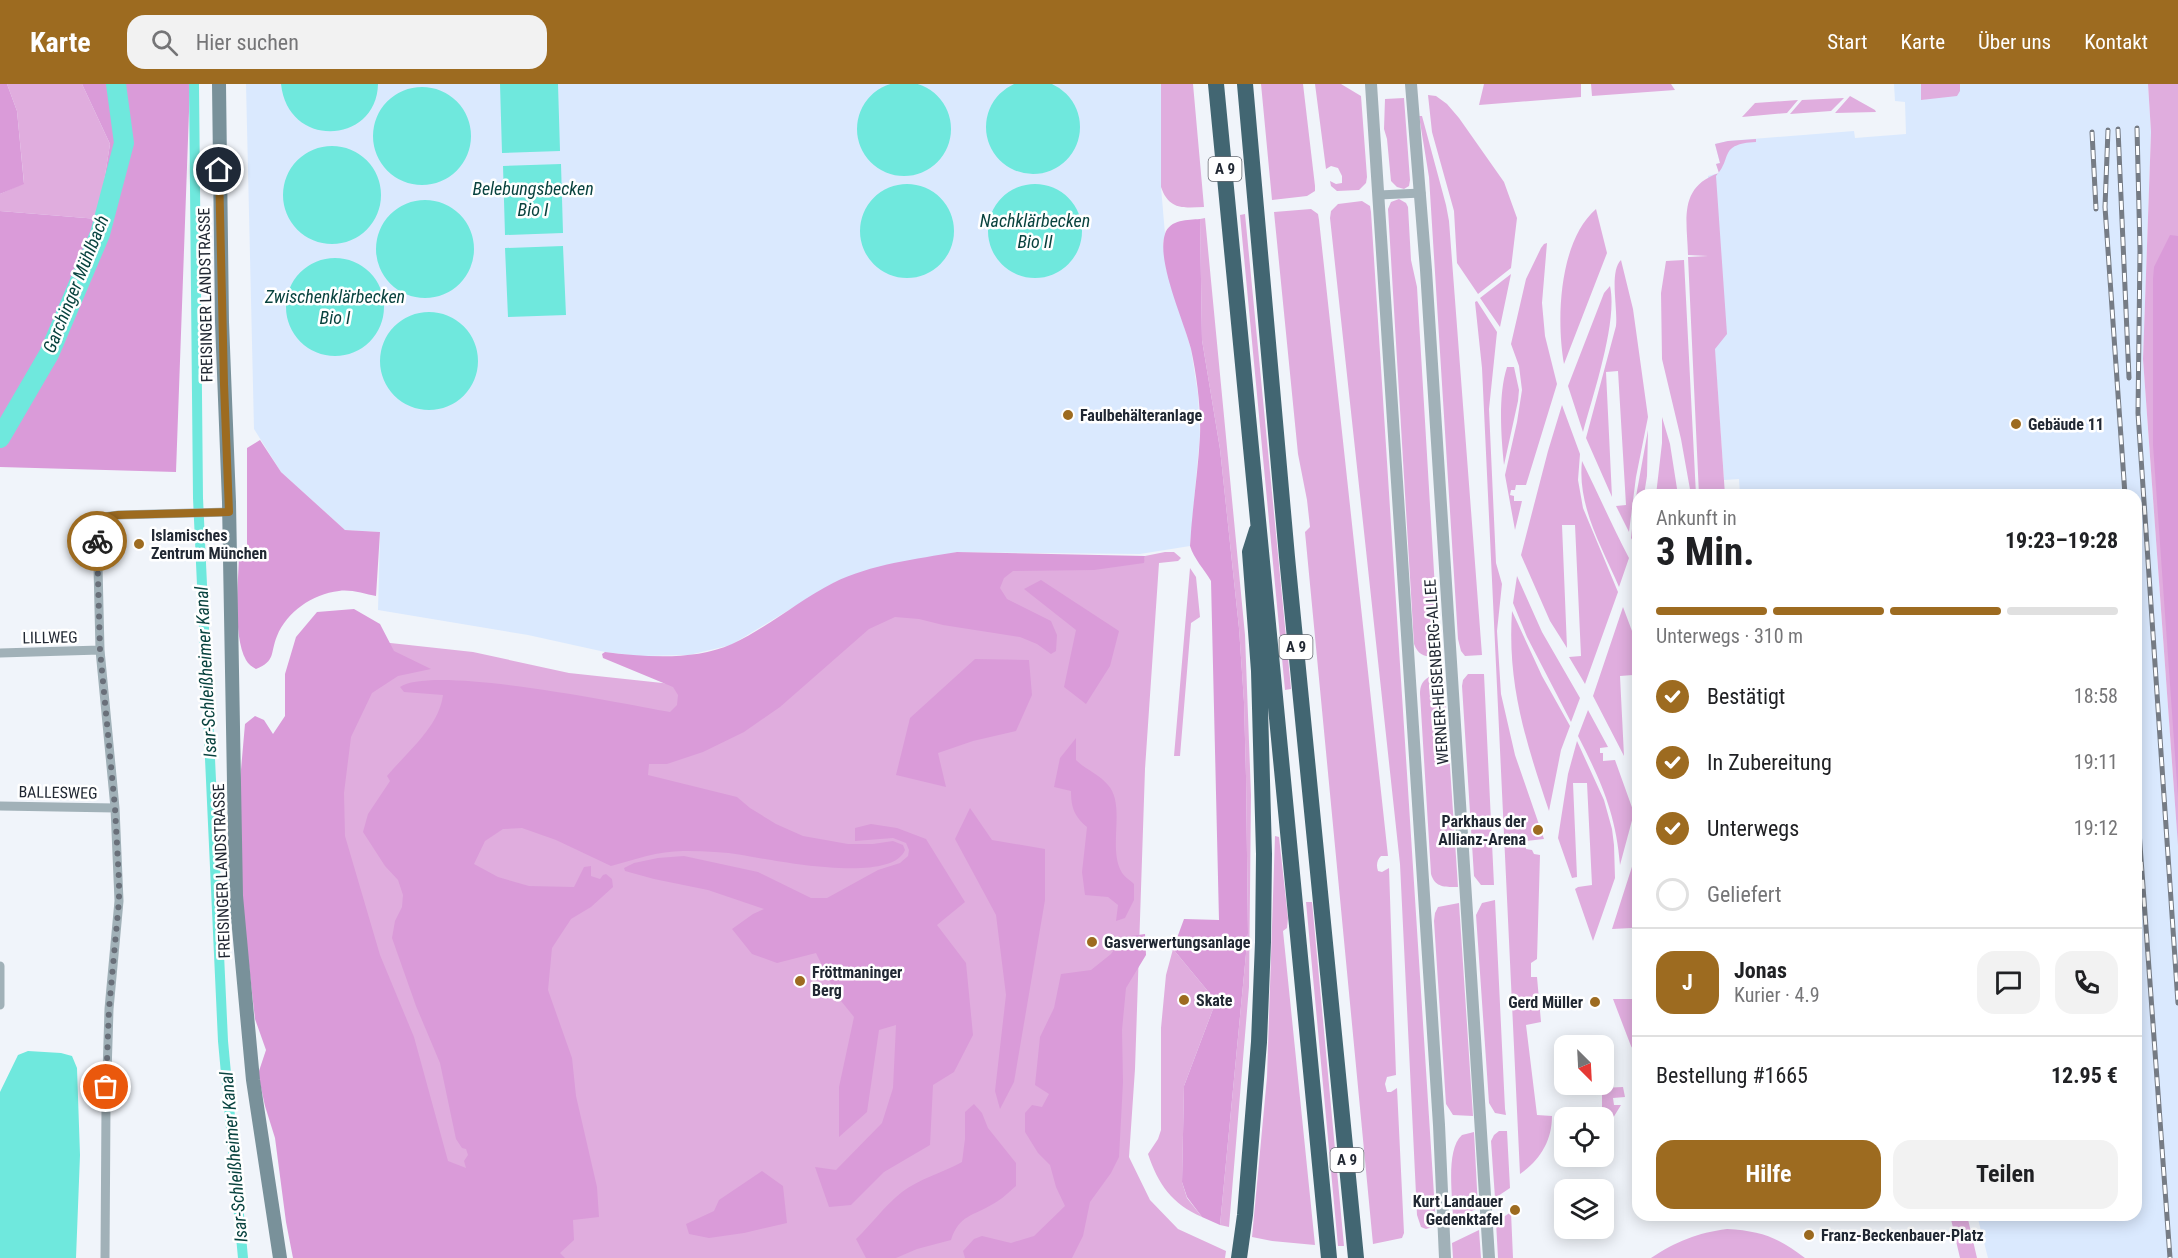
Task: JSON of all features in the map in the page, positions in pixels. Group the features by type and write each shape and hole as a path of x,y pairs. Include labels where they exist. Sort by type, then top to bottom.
{"highway":[{"name":"A 9","path":"1216,84 1329,1258"},
{"name":"A 9","path":"1245,84 1287,557 1356,1258"},
{"path":"1239,1258 1245,1215 1259,1042 1263,942 1264,854 1259,671 1250,552 1260,523"}],"main road":[{"name":"FREISINGER LANDSTRASSE","path":"219,84 221,298 229,512 236,896 253,1080 280,1258"}],"street":[{"name":"WERNER-HEISENBERG-ALLEE","path":"1371,84 1439,1125 1445,1258"},
{"name":"WERNER-HEISENBERG-ALLEE","path":"1411,84 1421,193 1489,1258"},
{"path":"1379,195 1421,193"},
{"path":"105,1258 109,1009 119,901 115,808 100,650 97,525 104,517 118,515 229,512"},
{"name":"LILLWEG","path":"0,653 100,650"},
{"name":"BALLESWEG","path":"0,806 115,808"},
{"path":"0,966 0,1005"}],"shaded area":[{"path":"0,84 7,84 17,111 24,184 0,194"},
{"path":"7,84 82,84 110,144 98,219 0,211 0,194 24,183 17,111"},
{"path":"82,84 190,84 176,472 0,467 0,211 98,219 110,144"},
{"path":"246,84 1161,84 1161,187 1165,234 1163,243 1166,268 1191,349 1198,394 1200,435 1190,546 1140,554 957,552 835,582 731,645 689,655 639,656 605,652 528,635 378,610 380,532 345,530 281,472 254,429"},
{"path":"1161,84 1193,84 1204,207 1183,207 1173,204 1164,195 1161,187"},
{"path":"1261,84 1303,84 1315,186 1315,191 1307,196 1272,200"},
{"path":"1315,84 1341,84 1361,96 1367,177 1366,183 1359,190 1337,191 1331,186 1330,181 1336,184 1342,183 1342,176 1338,168 1331,166 1326,169"},
{"path":"1484,84 1581,84 1581,97 1479,105"},
{"path":"1591,84 1671,84 1675,90 1592,96"},
{"path":"1894,84 2148,84 2151,132 2143,359 2178,846 2178,1258 1988,1258 1979,1221 2142,1221 2142,489 1740,489 1739,479 1724,480 1708,255 1708,176 1719,173 1716,164 1720,163 1715,144 1854,131 1855,138 1906,134 1905,102 1895,101"},
{"path":"1921,84 1960,84 1960,91 1957,96 1921,100"},
{"path":"2148,84 2178,84 2178,846 2143,359 2151,132"},
{"path":"1428,95 1436,96 1447,104 1459,118 1504,182 1517,218 1511,268 1478,294 1457,263 1454,211 1432,132"},
{"path":"1850,96 1875,110 1876,112 1835,113"},
{"path":"1404,98 1410,180 1409,186 1404,189 1397,187 1391,181 1384,129 1385,99"},
{"path":"1844,98 1831,111 1790,114 1802,100"},
{"path":"1798,100 1787,113 1742,117 1755,103"},
{"path":"1419,116 1422,116 1449,221 1482,655 1465,656 1458,639 1429,177"},
{"path":"1756,139 1756,142 1744,143 1731,149 1719,172 1716,164 1720,163 1715,144"},
{"path":"1718,173 1716,176 1727,334 1715,349 1725,489 1699,489 1688,257 1708,256 1688,255 1687,217 1691,196 1706,179"},
{"path":"1399,199 1408,207 1411,260 1417,287 1439,656 1424,655 1418,652 1414,644 1388,209 1391,202"},
{"path":"1362,201 1370,206 1371,212 1436,1226 1426,1229 1421,1227 1417,1215 1400,864 1330,218 1331,211 1338,204"},
{"path":"1311,209 1318,214 1319,220 1388,856 1381,856 1377,867 1378,871 1382,872 1389,868 1396,1075 1387,1077 1385,1084 1387,1092 1397,1088 1404,1233 1402,1238 1373,1244 1305,532 1310,527 1298,454 1274,212"},
{"path":"1596,209 1607,253 1564,364 1560,325 1563,282 1574,240"},
{"path":"1245,214 1291,689 1285,690 1240,215"},
{"path":"1205,218 1245,635 1251,795 1249,987 1229,1227 1220,1225 1248,933 1246,776 1239,628 1220,449 1202,340 1200,219"},
{"path":"1200,219 1202,340 1220,449 1239,628 1246,776 1248,933 1220,1225 1202,1217 1187,1197 1182,1182 1184,1086 1216,1001 1173,949 1184,919 1219,920 1211,581 1190,546 1200,436 1199,404 1191,349 1167,275 1163,246 1165,234 1171,225 1180,221"},
{"path":"2170,235 2178,236 2178,797 2153,445 2153,279 2154,267"},
{"path":"1547,243 1542,303 1545,336 1557,384 1526,485 1516,485 1515,490 1511,490 1510,495 1514,496 1514,501 1522,501 1515,530 1505,475 1522,390 1519,366 1511,344 1526,279 1541,248"},
{"path":"1621,260 1633,309 1648,417 1634,489 1632,489 1629,532 1616,506 1626,505 1618,371 1606,372 1612,497 1586,438 1616,326 1615,273"},
{"path":"1684,260 1696,489 1690,489 1662,359 1661,293 1666,261"},
{"path":"1511,274 1500,327 1480,298"},
{"path":"1610,286 1612,301 1608,338 1583,432 1568,386 1604,293"},
{"path":"1477,301 1497,332 1489,409 1496,563 1502,584 1497,631 1501,694 1515,755 1544,839 1526,841 1526,849 1540,855 1537,959 1531,963 1531,977 1537,977 1541,1022 1526,1025 1537,1115 1552,1116 1550,1134 1544,1149 1520,1174 1482,368 1475,302"},
{"path":"1507,367 1514,367 1519,390 1504,465 1501,403"},
{"path":"1562,405 1580,454 1578,480 1583,508 1618,592 1585,684 1569,657 1581,656 1575,525 1562,525 1567,648 1550,621 1521,555"},
{"path":"1662,417 1670,444 1677,489 1657,489 1662,443"},
{"path":"1648,430 1645,489 1637,489"},
{"path":"260,440 281,472 345,530 380,532 376,596 343,591 310,600 287,619 277,636 270,660 256,669 248,663 242,650 239,638 237,595 239,557 247,556 247,448"},
{"path":"1582,461 1629,558 1619,587 1587,510 1581,478"},
{"path":"957,552 1145,556 1144,563 1094,570 1013,571 1004,578 1000,588 1007,599 1051,621 1057,635 1056,651 1051,654 1037,644 1020,637 919,619 895,617 869,629 780,707 744,732 703,752 667,764 649,764 648,775 737,797 776,824 803,836 848,844 893,841 903,845 905,850 895,860 878,866 830,867 728,853 677,851 649,855 611,866 556,840 522,828 503,829 485,841 474,864 498,877 529,886 574,887 584,867 591,866 591,876 600,879 606,874 612,879 613,887 591,907 571,919 552,948 548,990 572,1058 576,1096 597,1187 599,1217 573,1220 574,1240 560,1253 565,1258 293,1258 275,1138 258,1074 266,1050 255,1019 244,922 240,868 240,781 245,724 255,716 264,720 273,734 285,716 285,674 296,637 317,612 354,609 380,624 394,651 431,669 398,676 372,693 351,737 344,793 345,836 380,955 414,1037 448,1161 466,1168 464,1161 468,1155 466,1149 462,1148 456,1139 440,1063 416,1006 392,938 395,921 402,907 403,895 398,880 385,866 363,832 368,814 390,781 387,776 429,728 440,707 443,695 404,692 400,687 419,681 450,680 488,683 670,712 677,705 678,695 673,687 603,658 602,654 605,652 669,656 717,649 745,638 833,583 863,571 894,563"},
{"path":"1174,552 1181,558 1178,561 1159,563 1145,769 1135,1069 1129,1157 1150,1200 1178,1229 1226,1251 1225,1258 351,1258 322,676 372,641 473,652 569,673 709,688 985,571 1144,560 1145,556"},
{"path":"1190,568 1196,577 1200,617 1191,623 1180,756 1174,756"},
{"path":"1517,576 1542,632 1580,698 1571,722 1527,637 1513,603"},
{"path":"1041,580 1119,631 1110,666 1086,704 1064,687 1076,630 1024,589"},
{"path":"1623,607 1632,631 1632,675 1620,676 1624,756 1593,696"},
{"path":"1512,611 1542,676 1570,726 1561,750 1549,811 1526,737 1515,689 1511,638"},
{"path":"975,659 1029,660 1032,695 1016,731 973,741 938,753 946,787 896,775 910,718"},
{"path":"1468,674 1484,674 1494,885 1481,885 1474,876 1462,686"},
{"path":"1444,676 1458,887 1445,887 1438,884 1431,874 1420,691 1423,682 1429,677 1431,680"},
{"path":"1588,710 1608,747 1600,748 1603,761 1615,760 1632,807 1632,820 1620,865 1615,830 1606,798 1578,736"},
{"path":"1076,738 1076,760 1105,781 1113,793 1117,814 1117,861 1122,873 1134,884 1134,900 1125,918 1116,921 1118,905 1108,897 1085,895 1082,872 1087,827 1074,811 1071,791 1054,787 1060,758"},
{"path":"1577,741 1604,800 1614,845 1615,878 1593,941 1575,889 1592,885 1587,783 1573,783 1577,877 1572,878 1558,838 1568,774"},
{"path":"970,808 992,840 1045,849 1045,900 1014,1082 1000,1109 995,1091 1006,995 996,915 955,839"},
{"path":"871,824 897,828 926,839 965,902 937,925 966,963 973,1035 954,1072 933,1085 930,1145 884,1172 851,1205 829,1207 815,1167 836,1170 882,1123 893,1088 896,1025 879,1030 867,1112 839,1137 839,1087 854,1017 837,996 816,953 777,963 752,954 732,929 764,909 708,890 625,871 624,868 634,863 658,858 684,856 758,872 811,898 827,898 878,870 900,863 908,856 909,850 906,843 893,838 855,841 855,828"},
{"path":"1275,836 1279,837 1288,918 1287,928 1283,931 1315,1245 1252,1237 1267,1077"},
{"path":"1632,867 1632,928 1612,929"},
{"path":"1495,900 1506,1115 1495,1113 1489,1103 1476,915 1482,903"},
{"path":"1306,902 1312,902 1344,1246 1338,1246"},
{"path":"1459,903 1473,1116 1453,1115 1446,1104 1434,921 1438,907"},
{"path":"1145,934 1146,955 1126,988 1122,1030 1123,1082 1119,1157 1111,1173 1090,1202 1083,1236 1072,1258 965,1258 963,1251 974,1239 982,1236 1011,1243 1034,1236 1065,1206 1056,1187 1050,1165 1038,1153 1025,1132 1025,1113 1032,1105 1042,1107 1049,1094 1035,1085 1040,1037 1054,1008 1061,974 1091,970 1111,954 1123,937"},
{"path":"1173,949 1216,1001 1184,1086 1182,1182 1187,1198 1202,1217 1182,1206 1168,1192 1156,1175 1148,1154 1161,1130 1161,1028 1166,975"},
{"path":"1613,999 1632,999 1632,1048"},
{"path":"1614,1087 1623,1087 1625,1097 1613,1098 1614,1105 1621,1105 1614,1116 1614,1107 1602,1107 1602,1095 1614,1095"},
{"path":"974,1104 982,1113 988,1128 1016,1163 1016,1186 996,1202 963,1221 951,1240 917,1249 896,1258 866,1258 856,1239 889,1203 915,1184 962,1162 965,1112"},
{"path":"1499,1131 1507,1131 1510,1188 1495,1198 1491,1141"},
{"path":"1474,1132 1478,1208 1453,1220 1451,1175 1453,1152 1462,1135"},
{"path":"762,1171 783,1186 787,1223 709,1238 689,1234 686,1224 714,1211 719,1200"},
{"path":"1511,1212 1513,1258 1498,1258 1496,1222"},
{"path":"1951,1221 1968,1221 1977,1258 1960,1258"},
{"path":"1727,1229 1750,1231 1769,1236 1805,1258 1651,1258 1688,1239"},
{"path":"1479,1230 1481,1258 1453,1258 1452,1243"}],"water":[{"name":"Nachklärbecken Bio II","path":"1033,80 1051,84 1066,94 1076,109 1080,127 1076,145 1066,160 1051,170 1033,174 1015,170 1000,160 990,145 986,127 990,109 1000,94 1015,84"},
{"path":"904,82 922,85 937,96 948,111 951,129 948,147 937,162 922,173 904,176 886,173 871,162 860,147 857,129 860,111 871,96 886,85"},
{"path":"281,84 378,84 374,104 363,119 349,128 332,131 315,129 299,120 287,105"},
{"name":"Belebungsbecken Bio I","path":"500,84 558,84 560,151 502,153"},
{"path":"422,87 432,88 449,95 463,109 470,126 470,146 463,163 449,177 432,184 422,185 412,184 395,177 381,163 374,146 373,136 374,126 381,109 395,95 412,88"},
{"name":"Zwischenklärbecken Bio I","path":"332,146 342,147 359,154 373,168 380,185 380,205 373,222 359,236 342,243 332,244 322,243 305,236 291,222 284,205 283,195 284,185 291,168 305,154 322,147"},
{"name":"Belebungsbecken Bio I","path":"561,164 563,233 505,235 503,166"},
{"name":"Nachklärbecken Bio II","path":"907,184 925,187 941,197 951,213 954,231 951,249 941,265 925,275 907,278 889,275 873,265 863,249 860,231 863,213 873,197 889,187"},
{"name":"Nachklärbecken Bio II","path":"1026,184 1044,184 1069,197 1079,213 1082,231 1079,249 1069,265 1044,278 1026,278 1001,265 988,240 988,222 1001,197"},
{"name":"Zwischenklärbecken Bio I","path":"425,200 435,201 452,208 466,222 473,239 473,259 466,276 452,290 435,297 425,298 415,297 398,290 384,276 377,259 376,249 377,239 384,222 398,208 415,201"},
{"name":"Belebungsbecken Bio I","path":"563,246 566,315 508,317 505,248"},
{"name":"Zwischenklärbecken Bio I","path":"335,258 345,259 362,266 376,280 383,297 383,317 376,334 362,348 345,355 335,356 325,355 308,348 294,334 287,317 286,307 287,297 294,280 308,266 325,259"},
{"name":"Zwischenklärbecken Bio I","path":"429,312 439,313 456,320 470,334 477,351 477,371 470,388 456,402 439,409 429,410 419,409 402,402 388,388 381,371 380,361 381,351 388,334 402,320 419,313"},
{"path":"28,1051 72,1056 77,1068 80,1155 76,1258 0,1258 0,1092 18,1055"}],"waterway":[{"name":"Garchinger Mühlbach","path":"0,438 49,354 100,234 124,143 116,84"},
{"name":"Isar-Schleißheimer Kanal","path":"194,84 198,498 223,1041 243,1258"}],"railway":[{"path":"2137,128 2140,250 2138,413 2178,1003"},
{"path":"2118,129 2129,378"},
{"path":"2108,130 2105,207 2125,489"},
{"path":"2092,132 2096,209"},
{"path":"2142,873 2170,1258"}],"way so far":[{"path":"97,541 100,650 115,808 119,881 109,1009 106,1087"}],"place":[{"name":"Faulbehälteranlage","path":"1068,415"},
{"name":"Gebäude 11","path":"2016,424"},
{"name":"Islamisches Zentrum München","path":"139,544"},
{"name":"Parkhaus der Allianz-Arena","path":"1538,830"},
{"name":"Gasverwertungsanlage","path":"1092,942"},
{"name":"Fröttmaninger Berg","path":"800,981"},
{"name":"Skate","path":"1184,1000"},
{"name":"Gerd Müller","path":"1595,1002"},
{"name":"Kurt Landauer Gedenktafel","path":"1515,1210"},
{"name":"Franz-Beckenbauer-Platz","path":"1809,1235"}],"route":[{"path":"97,541 97,525 104,517 229,512 219,170"}]}
